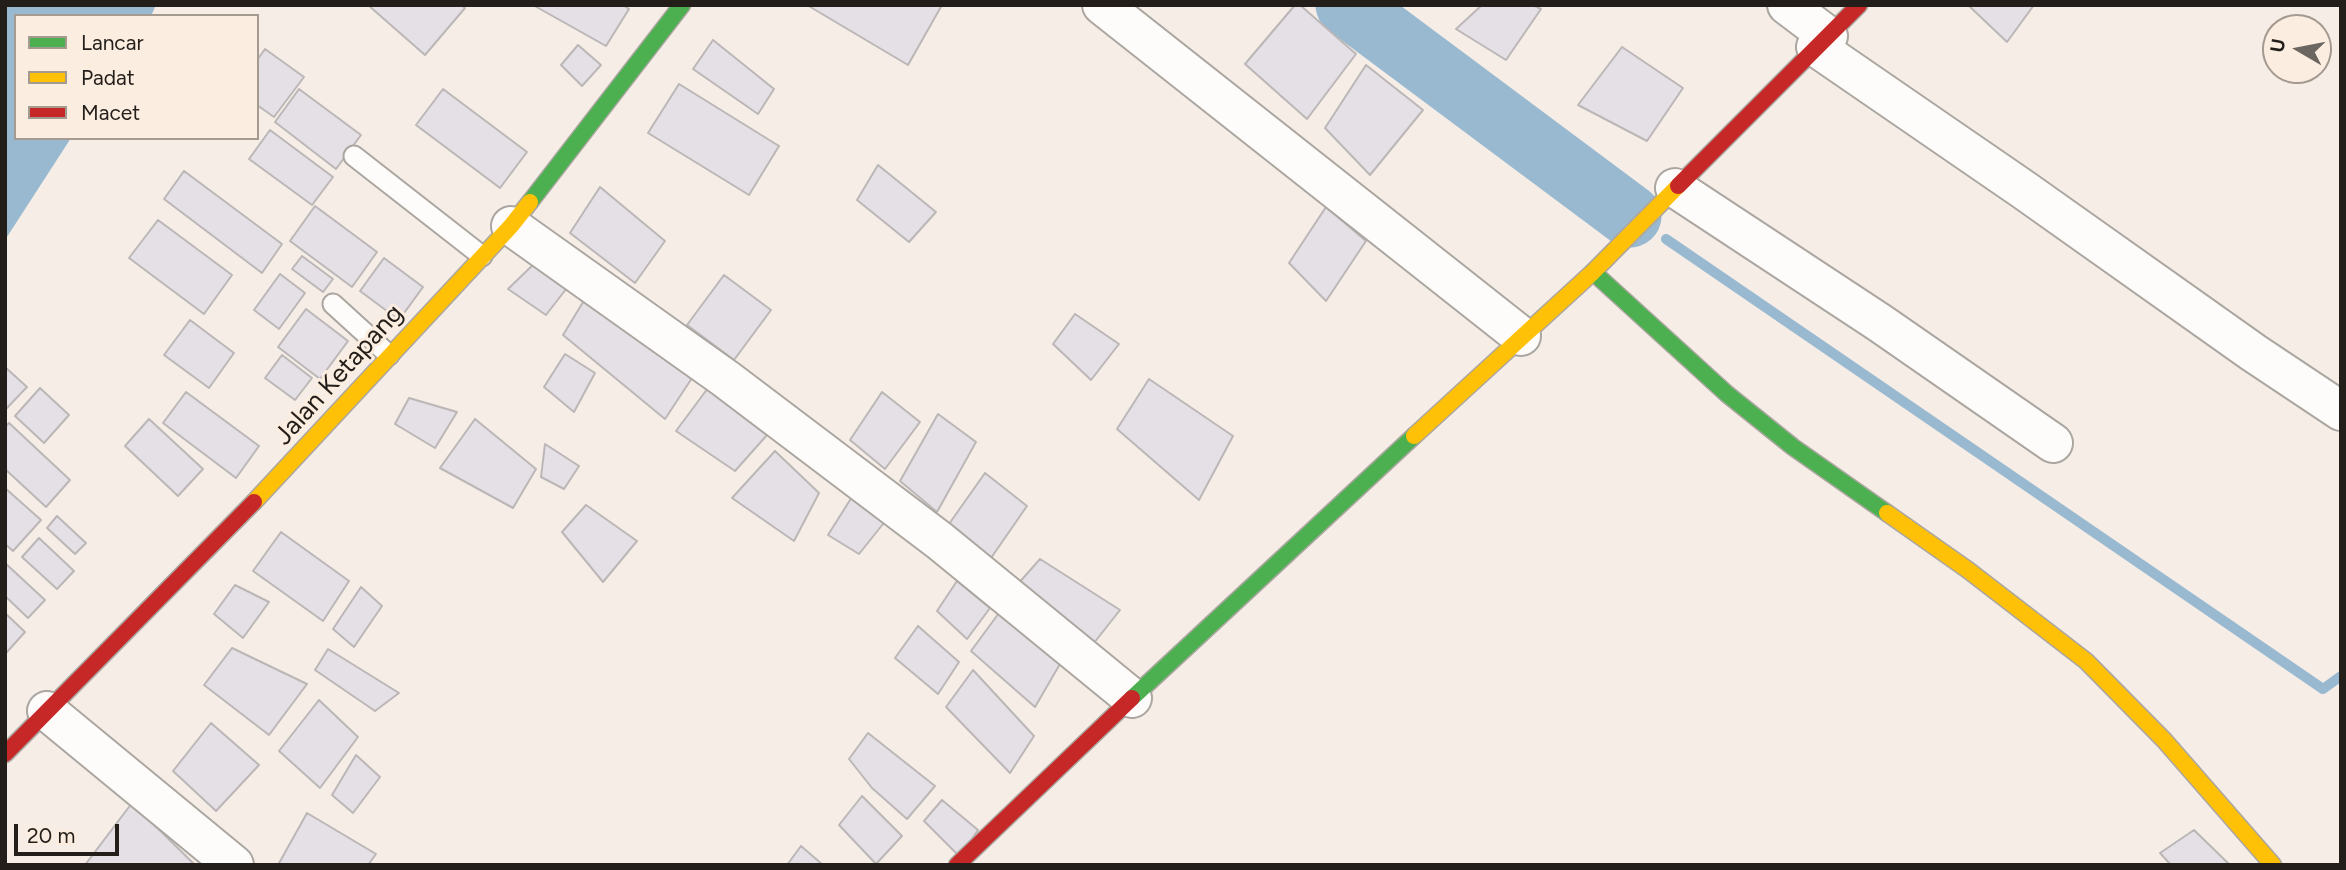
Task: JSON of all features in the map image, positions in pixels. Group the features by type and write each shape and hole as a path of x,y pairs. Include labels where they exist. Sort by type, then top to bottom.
{"street":[{"name":"Jalan Ketapang","path":"5,754 291,465 389,355 511,226 682,5"},
{"path":"1102,5 1521,336"},
{"path":"1787,5 1822,42 2254,354 2341,411"},
{"path":"957,865 1132,698 1593,272 1859,5"},
{"path":"1665,199 1880,323 2053,443"},
{"path":"511,226 726,379 930,532 1132,698"},
{"path":"1593,272 1727,394 1793,447 1968,570 2086,661 2164,740 2273,865"},
{"path":"47,711 234,865"}],"lane":[{"path":"354,156 482,256"},
{"path":"333,304 389,355"}],"water":[{"path":"5,5 156,5 152,14 14,14 14,140 70,140 5,240"}],"building":[{"path":"368,5 461,5 465,8 425,55"},
{"path":"533,5 623,5 629,9 606,46"},
{"path":"807,5 942,5 908,65"},
{"path":"1295,5 1300,5 1356,54 1307,119 1245,64"},
{"path":"1482,5 1533,5 1541,9 1506,60 1456,29"},
{"path":"1968,5 2034,5 2007,42"},
{"path":"713,40 774,89 758,114 693,69"},
{"path":"578,45 601,65 582,86 561,65"},
{"path":"1622,47 1683,88 1647,141 1578,105"},
{"path":"265,49 304,77 274,117 259,106 259,57"},
{"path":"1366,65 1423,110 1370,175 1325,128"},
{"path":"679,84 779,146 749,195 648,133"},
{"path":"299,89 361,135 336,169 275,122"},
{"path":"443,89 527,152 500,188 416,125"},
{"path":"270,130 333,177 312,205 249,159"},
{"path":"878,165 936,212 909,242 857,200"},
{"path":"184,171 282,244 262,273 164,199"},
{"path":"600,187 665,241 635,283 570,233"},
{"path":"315,206 377,252 352,287 290,241"},
{"path":"1326,207 1366,241 1326,301 1289,263"},
{"path":"158,220 232,275 204,314 129,258"},
{"path":"302,256 333,279 323,292 292,269"},
{"path":"384,258 423,287 399,320 360,291"},
{"path":"539,259 570,284 546,315 508,289"},
{"path":"280,274 305,293 279,329 254,310"},
{"path":"724,275 771,310 734,360 687,325"},
{"path":"588,294 696,372 665,419 563,335"},
{"path":"306,309 348,341 320,379 278,347"},
{"path":"1075,314 1119,344 1091,380 1053,344"},
{"path":"190,320 234,353 209,388 164,355"},
{"path":"565,354 595,373 574,412 544,387"},
{"path":"282,355 312,378 295,400 265,378"},
{"path":"5,367 27,387 5,410"},
{"path":"1149,379 1233,436 1199,500 1117,429"},
{"path":"40,388 69,415 44,443 15,416"},
{"path":"708,388 767,435 735,471 676,431"},
{"path":"186,392 259,446 236,478 163,423"},
{"path":"882,392 920,422 885,469 850,440"},
{"path":"409,398 457,412 435,448 395,424"},
{"path":"938,414 976,442 937,512 900,481"},
{"path":"149,419 203,469 178,496 125,446"},
{"path":"475,419 536,469 513,508 440,468"},
{"path":"9,423 70,480 46,507 5,469 5,427"},
{"path":"545,444 579,466 564,489 541,477"},
{"path":"775,451 819,493 794,541 732,498"},
{"path":"985,473 1027,506 991,558 949,524"},
{"path":"5,488 41,520 13,551 5,544"},
{"path":"855,492 891,514 859,554 828,535"},
{"path":"586,505 637,541 603,582 562,532"},
{"path":"57,516 86,543 75,554 47,528"},
{"path":"281,532 349,581 323,621 253,571"},
{"path":"39,538 74,571 57,589 22,557"},
{"path":"1040,559 1120,610 1090,648 1017,585"},
{"path":"5,563 45,600 28,618 5,596"},
{"path":"957,581 990,608 967,639 937,611"},
{"path":"235,585 269,602 243,638 214,614"},
{"path":"361,587 382,606 354,647 333,629"},
{"path":"5,613 25,632 7,652 5,650"},
{"path":"999,613 1060,664 1035,707 971,651"},
{"path":"918,626 959,662 938,694 895,658"},
{"path":"232,648 307,684 269,735 204,685"},
{"path":"328,649 399,693 375,711 315,670"},
{"path":"973,670 1034,736 1010,773 946,707"},
{"path":"319,700 358,737 320,788 279,751"},
{"path":"211,723 259,765 216,811 173,771"},
{"path":"868,733 935,786 907,819 872,788 849,759"},
{"path":"356,755 380,777 353,813 332,795"},
{"path":"862,796 902,836 876,864 839,825"},
{"path":"942,800 978,830 960,857 924,821"},
{"path":"132,803 195,865 85,865"},
{"path":"307,813 376,854 368,865 278,865"},
{"path":"2194,830 2230,865 2171,865 2160,853"},
{"path":"801,846 823,865 787,865"}],"waterway":[{"path":"1347,5 1630,216"},
{"path":"1666,239 2323,689 2341,676"}],"traffic: fast":[{"path":"530,202 682,5"},
{"path":"1593,272 1727,394 1793,447 1887,513"},
{"path":"1132,698 1414,436"}],"traffic: slow":[{"path":"1414,436 1593,272 1678,186"},
{"path":"254,502 511,226 530,202"},
{"path":"1887,513 1968,570 2086,661 2164,740 2273,865"}],"traffic: jam":[{"path":"1678,186 1859,5"},
{"path":"5,754 254,502"},
{"path":"957,865 1132,698"}]}
